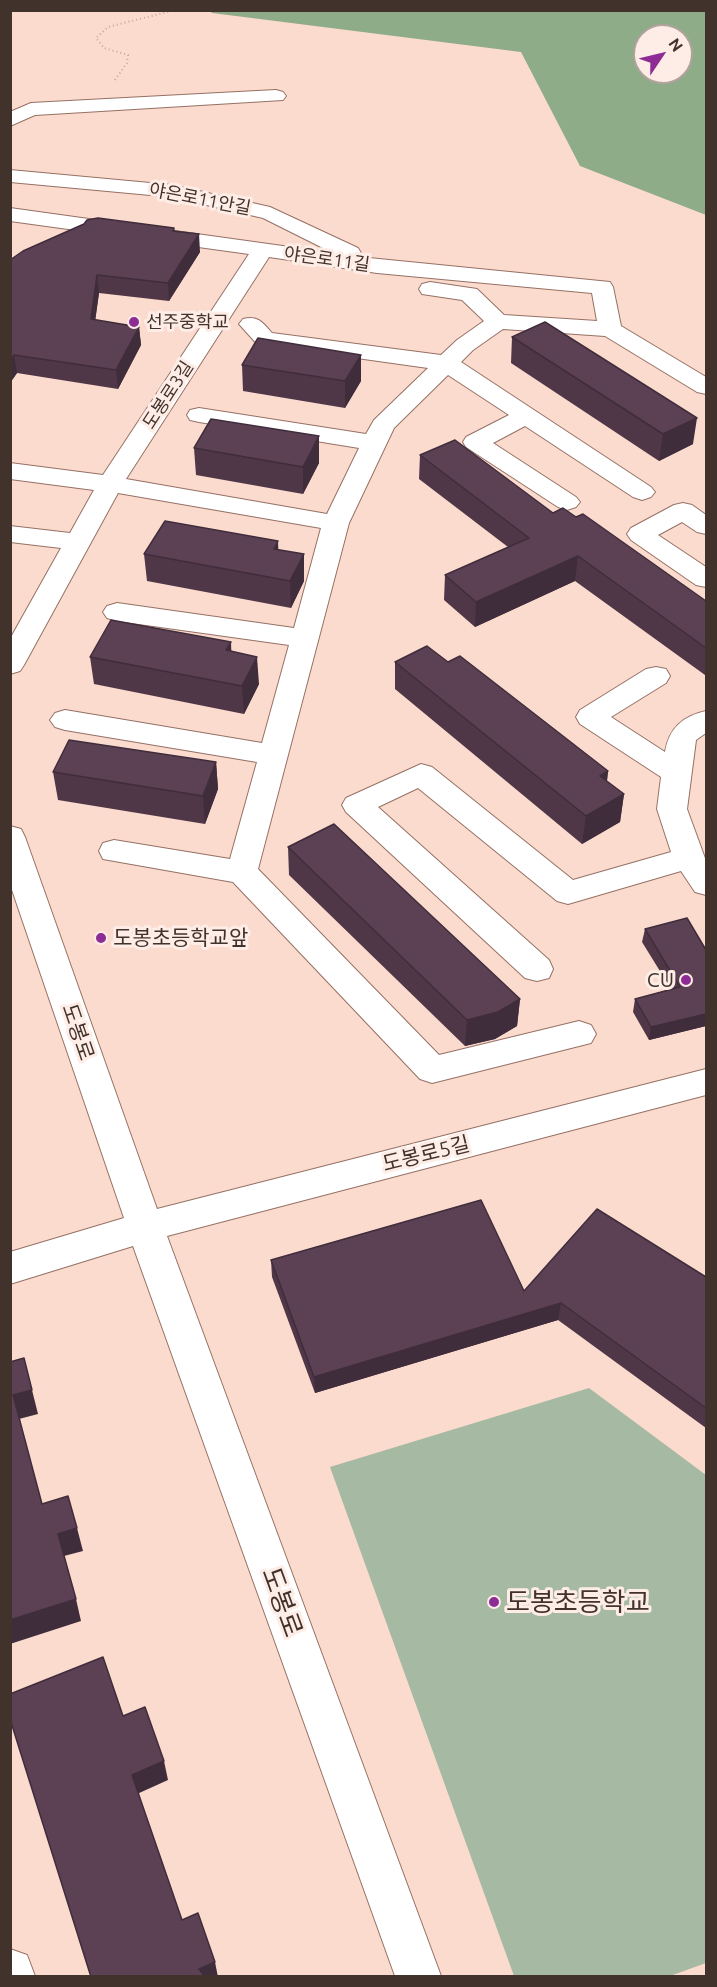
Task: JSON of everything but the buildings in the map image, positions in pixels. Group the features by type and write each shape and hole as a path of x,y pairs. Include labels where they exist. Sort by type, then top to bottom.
{"street":[{"path":"10,120 31,109 276,96"},
{"name":"야은로11안길","path":"10,176 172,191 270,213 377,266"},
{"name":"야은로11길","path":"10,214 377,266 602,287 610,329"},
{"name":"도봉로3길","path":"14,650 79,542 110,484 263,250"},
{"path":"303,272 469,294 498,322"},
{"path":"243,872 336,524 383,425 465,345 498,322 610,329 706,387"},
{"path":"251,324 265,339 446,363 642,492"},
{"path":"199,415 374,443"},
{"path":"526,416 475,442 567,502"},
{"path":"10,471 110,484 336,524"},
{"path":"706,526 683,511 640,534 706,579"},
{"path":"10,534 79,542"},
{"path":"117,612 305,638"},
{"path":"656,676 590,717 677,773"},
{"path":"65,720 274,755"},
{"path":"706,720 682,736 672,809 693,844 706,884"},
{"path":"537,969 357,805 421,774 568,893 693,844"},
{"name":"도봉로","path":"10,837 145,1227 418,1977"},
{"path":"114,851 243,872 432,1070 579,1034"},
{"name":"도봉로5길","path":"145,1227 706,1082"},
{"path":"10,1268 145,1227"},
{"path":"10,1972 12,1977"}],"path":[{"path":"97,106 127,63 128,55 105,48 96,38 108,27 149,19 175,10"}],"green space":[{"path":"210,11 706,11 706,215 580,166 521,52"},
{"path":"589,1388 706,1475 706,1963 670,1976 514,1976 330,1467"}],"place":[{"name":"선주중학교","path":"134,322"},
{"name":"도봉초등학교앞","path":"101,938"},
{"name":"CU","path":"686,980"},
{"name":"도봉초등학교","path":"494,1602"}]}
